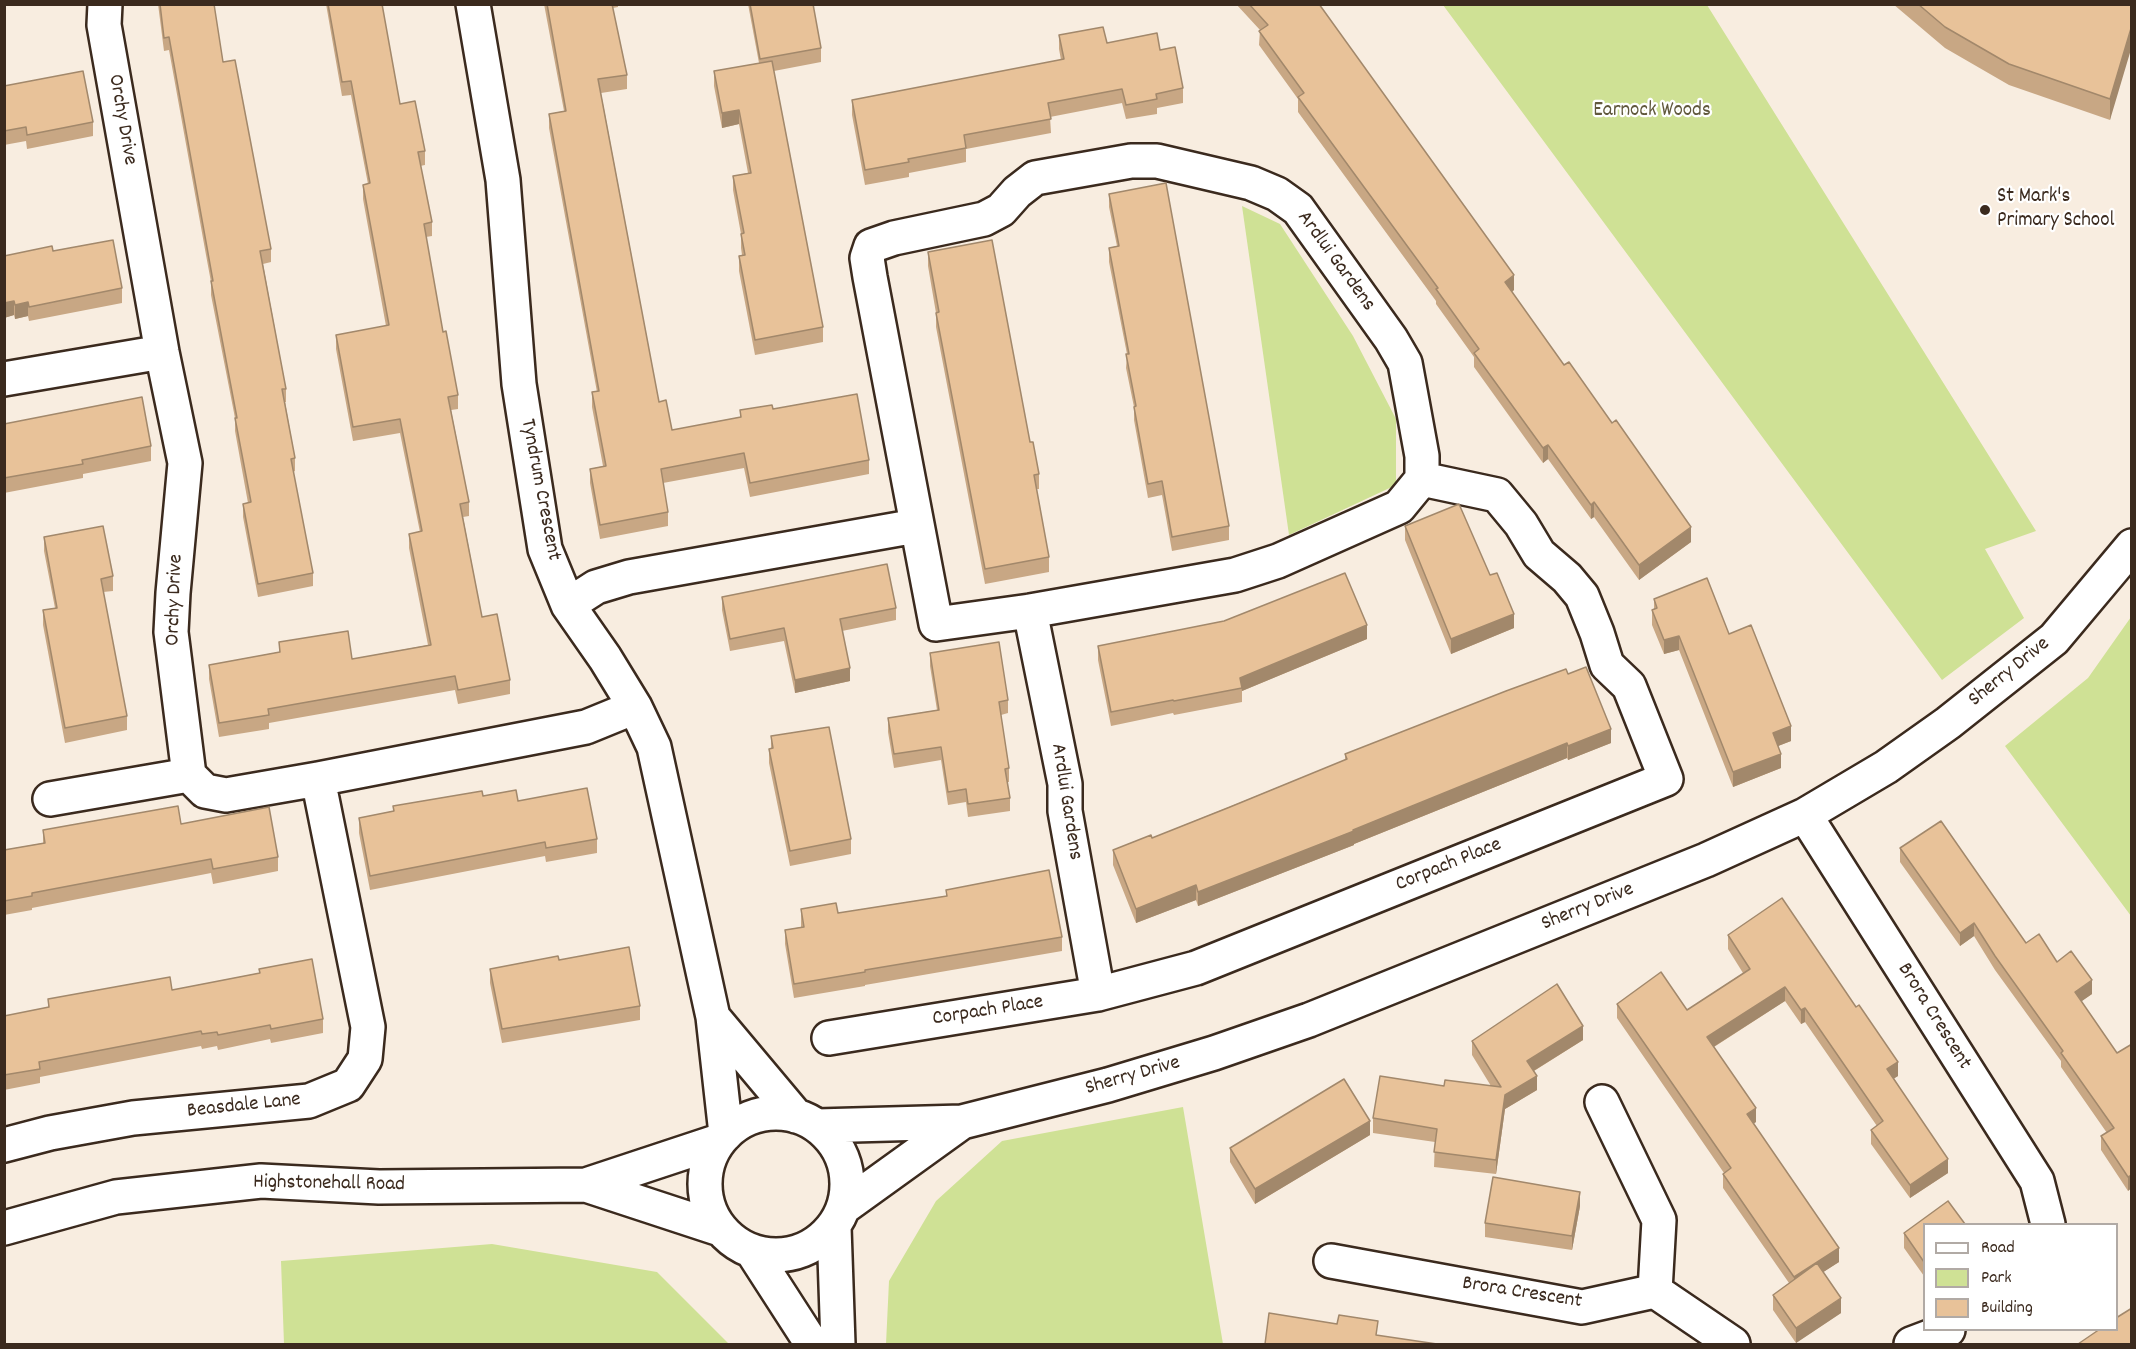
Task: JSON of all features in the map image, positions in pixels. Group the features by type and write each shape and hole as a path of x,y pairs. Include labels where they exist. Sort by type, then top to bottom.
{"street":[{"name":"Orchy Drive","path":"105,4 104,26 162,352 185,463 171,632 189,775"},
{"name":"Tyndrum Crescent","path":"473,4 503,180 519,384 545,549 568,605 605,658 635,707 654,747 713,1017 722,1138"},
{"name":"Ardlui Gardens","path":"1131,160 1157,161 1251,183 1277,194 1298,209 1392,339 1405,363 1422,456 1422,479 1399,507 1278,561 1235,575 1030,611 936,624 916,526 870,277 867,258 871,246 894,238 984,219 1001,210 1017,192 1035,178 1131,160"},
{"path":"4,379 162,352"},
{"name":"Corpach Place","path":"829,1038 1098,994 1196,968 1666,779 1629,686 1607,665 1582,596 1568,578 1539,554 1521,524 1497,495 1422,479"},
{"path":"568,605 596,587 629,577 916,526"},
{"name":"Sherry Drive","path":"806,1121 962,1122 1108,1085 1214,1053 1308,1020 1684,869 1805,815 1886,767 1948,723 2054,639 2131,549"},
{"name":"Ardlui Gardens","path":"1030,611 1065,784 1065,812 1098,994"},
{"path":"50,799 189,775 205,791 226,795 586,727 635,707"},
{"name":"Beasdale Lane","path":"4,1145 50,1133 134,1118 309,1101 348,1085 365,1059 368,1027 318,779"},
{"name":"Brora Crescent","path":"1805,815 2037,1181 2048,1223"},
{"name":"Tyndrum Crescent","path":"713,1017 806,1121"},
{"path":"1602,1102 1659,1220 1655,1291 1733,1344"},
{"path":"838,1344 839,1217 848,1185 844,1162 834,1142 806,1121 771,1113 747,1119 722,1138 711,1156 705,1182 709,1207 720,1228 735,1242 752,1251 775,1255 797,1252 818,1242 839,1217"},
{"name":"Sherry Drive","path":"839,1217 962,1122"},
{"name":"Highstonehall Road","path":"586,1185 722,1138"},
{"name":"Highstonehall Road","path":"4,1228 116,1197 261,1181 379,1187 586,1185 720,1228"},
{"path":"752,1251 812,1344"},
{"name":"Brora Crescent","path":"1331,1261 1581,1307 1655,1291"},
{"path":"1911,1344 1943,1331"}],"green space":[{"name":"Earnock Woods","path":"1443,5 1707,5 2036,531 1985,549 2024,618 1942,680"},
{"path":"1242,206 1280,224 1353,336 1396,419 1396,485 1289,535"},
{"path":"2131,617 2131,916 2005,746 2088,678"},
{"path":"1183,1107 1223,1344 886,1344 889,1281 936,1201 1002,1141"},
{"path":"492,1244 657,1272 729,1344 284,1344 281,1261"}],"building":[{"path":"160,4 214,4 223,62 235,60 271,249 260,251 286,389 282,389 295,458 291,459 313,573 258,584 243,504 251,502 235,418 237,418 169,37 164,38"},
{"path":"328,4 382,4 400,104 415,101 425,151 418,152 432,222 424,224 443,332 446,331 458,395 448,397 469,502 460,504 482,617 497,614 510,680 458,690 455,676 268,709 269,715 219,723 209,665 280,652 279,642 348,631 352,659 431,645 409,534 422,531 400,419 353,427 336,335 389,325 363,185 370,183 351,81 342,82"},
{"path":"547,4 612,4 627,75 598,79 659,402 666,400 672,430 741,417 740,410 772,405 773,409 857,394 869,460 750,483 744,453 661,469 668,512 600,525 590,469 606,466 592,392 599,391 549,114 566,111"},
{"path":"750,4 813,4 821,48 760,59"},
{"path":"1249,4 1319,4 1514,275 1505,282 1564,365 1569,362 1612,423 1616,420 1691,527 1639,565 1594,502 1591,505 1548,445 1543,448 1474,353 1479,349 1436,289 1438,288 1298,97 1304,93 1259,31 1268,25"},
{"path":"1918,4 2132,4 2132,25 2110,99 2009,64 1945,27"},
{"path":"1103,27 1107,43 1157,33 1160,50 1175,47 1183,88 1156,94 1157,99 1126,105 1122,89 1048,103 1051,119 964,135 966,148 865,170 852,100 1064,59 1059,35"},
{"path":"772,61 823,327 755,340 739,256 745,255 741,234 744,233 733,176 751,173 739,110 722,113 714,71"},
{"path":"83,71 93,122 27,135 26,127 4,131 4,86"},
{"path":"1166,183 1229,526 1172,537 1162,481 1148,484 1126,354 1129,354 1109,248 1119,246 1109,194"},
{"path":"113,240 122,288 29,307 28,302 15,305 14,301 4,303 4,256 52,246 53,251"},
{"path":"992,240 1030,442 1033,442 1039,474 1034,475 1049,557 985,569 936,313 939,312 928,252"},
{"path":"142,397 151,446 82,460 83,464 4,478 4,424"},
{"path":"1459,504 1490,575 1497,573 1514,614 1451,639 1405,526"},
{"path":"103,526 113,576 101,579 127,716 65,728 43,610 57,608 44,537"},
{"path":"887,564 896,608 840,619 850,668 795,680 784,628 730,639 722,597"},
{"path":"1345,573 1367,625 1240,678 1242,688 1111,712 1098,646 1224,621"},
{"path":"1707,578 1729,634 1751,625 1791,726 1773,733 1781,754 1733,772 1679,636 1664,640 1652,610 1657,608 1654,599"},
{"path":"999,642 1008,700 999,702 1009,768 1005,769 1010,798 968,804 966,789 948,792 941,747 894,754 888,718 939,710 930,653"},
{"path":"1586,667 1611,729 1568,746 1567,743 1354,831 1198,892 1196,885 1136,909 1113,850 1151,835 1152,838 1230,807 1347,759 1345,754 1506,691 1566,669 1568,674"},
{"path":"829,727 851,839 790,851 769,749 773,748 771,736"},
{"path":"587,788 597,839 546,848 545,842 370,876 359,818 394,811 393,806 482,791 483,796 516,790 518,801"},
{"path":"178,806 181,824 269,807 278,857 213,869 211,859 32,893 32,896 4,901 4,850 45,843 43,830"},
{"path":"1941,821 2026,943 2039,934 2057,962 2071,951 2092,980 2075,992 2117,1053 2132,1044 2132,1175 2128,1177 2101,1136 2114,1128 1974,923 1960,933 1900,848"},
{"path":"1049,870 1062,937 794,984 785,930 804,927 801,909 836,903 838,913 947,896 946,890"},
{"path":"1782,898 1856,1007 1859,1005 1898,1062 1887,1069 1948,1159 1910,1185 1871,1130 1883,1121 1805,1008 1801,1010 1785,987 1707,1037 1756,1108 1747,1114 1839,1248 1794,1277 1723,1174 1731,1168 1617,1004 1661,972 1687,1010 1750,969 1728,935"},
{"path":"629,947 640,1006 502,1029 490,969 558,956 559,960"},
{"path":"312,959 323,1019 271,1029 270,1025 218,1035 217,1032 202,1034 201,1031 39,1062 40,1069 4,1075 4,1016 49,1007 48,999 170,977 172,990 260,973 259,969"},
{"path":"1557,984 1583,1026 1527,1061 1537,1076 1505,1095 1496,1160 1434,1152 1437,1129 1373,1118 1380,1076 1444,1086 1445,1080 1501,1087 1472,1041"},
{"path":"1344,1079 1370,1121 1255,1189 1230,1148"},
{"path":"1493,1177 1580,1192 1572,1236 1485,1223"},
{"path":"1948,1201 1964,1223 1923,1223 1923,1261 1904,1233"},
{"path":"1817,1263 1841,1298 1796,1328 1773,1295"},
{"path":"2132,1308 2132,1344 2078,1344 2097,1331 2118,1331 2118,1317"},
{"path":"1269,1313 1337,1324 1339,1315 1378,1321 1376,1335 1437,1344 1265,1344"}],"place":[{"name":"St Mark's Primary School","path":"1985,210"}]}
